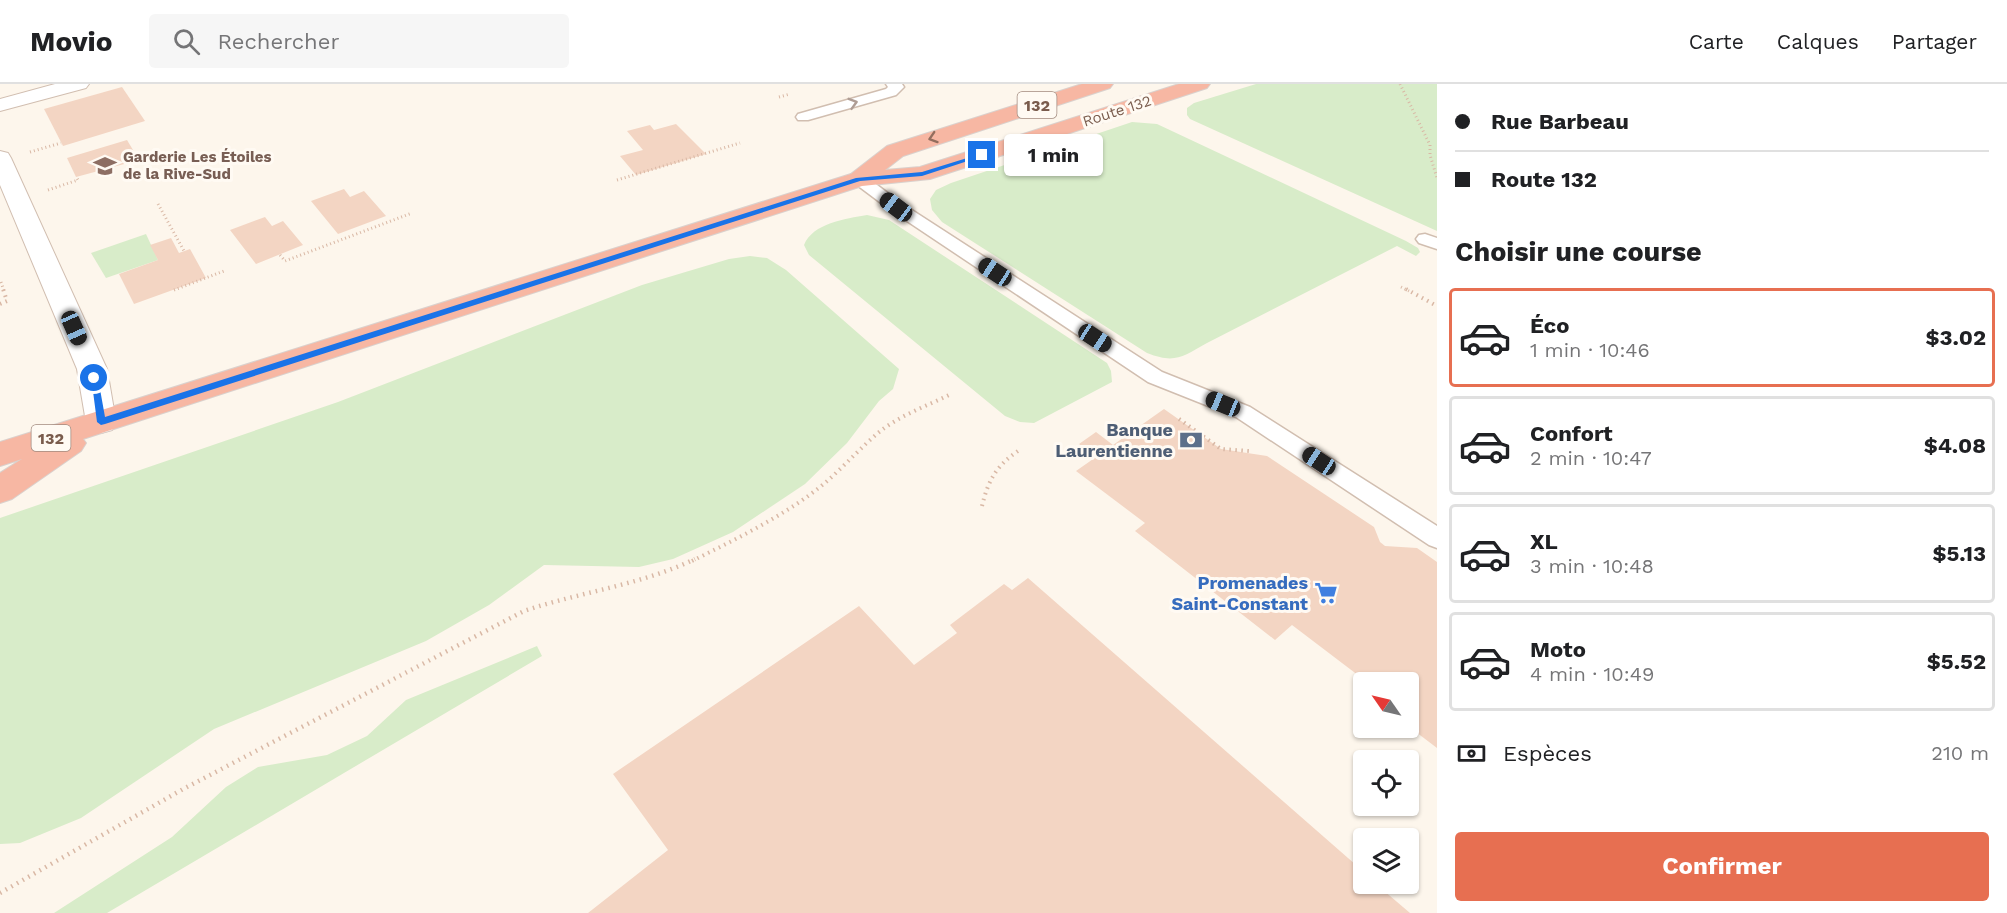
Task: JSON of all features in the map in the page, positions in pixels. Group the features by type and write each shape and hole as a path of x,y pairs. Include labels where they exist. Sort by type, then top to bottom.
{"highway":[{"name":"Route 132","path":"859,179 895,151 1103,84"},
{"name":"Route 132","path":"0,454 859,179 922,174 1200,84"},
{"path":"0,490 101,422"}],"street":[{"path":"0,105 79,84"},
{"path":"0,158 92,369 101,422"}],"lane":[{"path":"803,117 891,92 897,87 893,84"},
{"path":"859,179 896,207 1155,377 1243,412 1437,538"}],"path":[{"path":"1400,84 1430,145 1430,155 1437,178"},
{"path":"617,180 740,143"},
{"path":"38,193 78,180 76,177"},
{"path":"158,204 184,251"},
{"path":"280,255 285,261 412,213"},
{"path":"361,225 366,230"},
{"path":"174,290 224,271"},
{"path":"0,304 7,301 1,282"},
{"path":"1401,287 1437,306"},
{"path":"0,892 195,782 524,612 561,598 620,586 692,561 758,528 819,488 853,459 878,433 896,421 951,394"},
{"path":"982,506 993,470 1000,462 1018,451"}],"green space":[{"path":"1256,84 1437,84 1437,231 1190,119 1187,115 1187,108 1194,103"},
{"path":"1132,122 1157,124 1406,241 1418,248 1420,252 1416,256 1397,246 1184,355 1165,358 1147,353 942,222 932,210 930,199 936,190 951,183"},
{"path":"867,215 889,220 1107,363 1111,371 1112,382 1034,423 1020,422 1005,416 809,255 804,245 808,238 822,227"},
{"path":"146,234 158,260 106,278 91,253"},
{"path":"750,256 767,258 786,270 899,369 893,389 879,401 847,443 805,484 733,532 673,559 639,567 544,565 489,605 426,641 214,729 81,818 20,843 0,844 0,518 338,402 642,285 729,259"},
{"path":"537,646 542,656 107,913 54,913 172,837 226,787 258,767 327,755 367,736 406,700"}],"building":[{"path":"122,87 145,121 63,146 44,109"},
{"path":"676,124 706,154 636,175 620,156 643,150 627,131 650,125 654,130"},
{"path":"127,140 139,160 76,177 67,158"},
{"path":"344,189 350,197 364,191 386,216 338,234 311,201"},
{"path":"265,217 272,226 283,221 303,245 256,264 230,230"},
{"path":"171,238 179,253 190,249 206,278 134,304 119,274 158,260 150,245"},
{"name":"Promenades Saint-Constant","path":"1164,409 1221,449 1267,456 1374,527 1380,542 1385,546 1417,548 1437,562 1437,748 1419,734 1419,672 1354,672 1292,625 1275,640 1135,531 1145,523 1076,471 1096,457 1079,444 1096,432 1113,445"},
{"path":"1028,578 1353,862 1353,894 1388,894 1410,913 588,913 668,850 613,774 859,606 914,665 957,633 950,625 1004,584 1012,590"}],"place":[{"name":"Garderie Les Étoiles de la Rive-Sud","path":"105,166"},
{"name":"Banque Laurentienne","path":"1191,440"},
{"name":"Promenades Saint-Constant","path":"1326,593"}],"route":[{"path":"94,378 101,422 859,179 922,174 982,155"}]}
